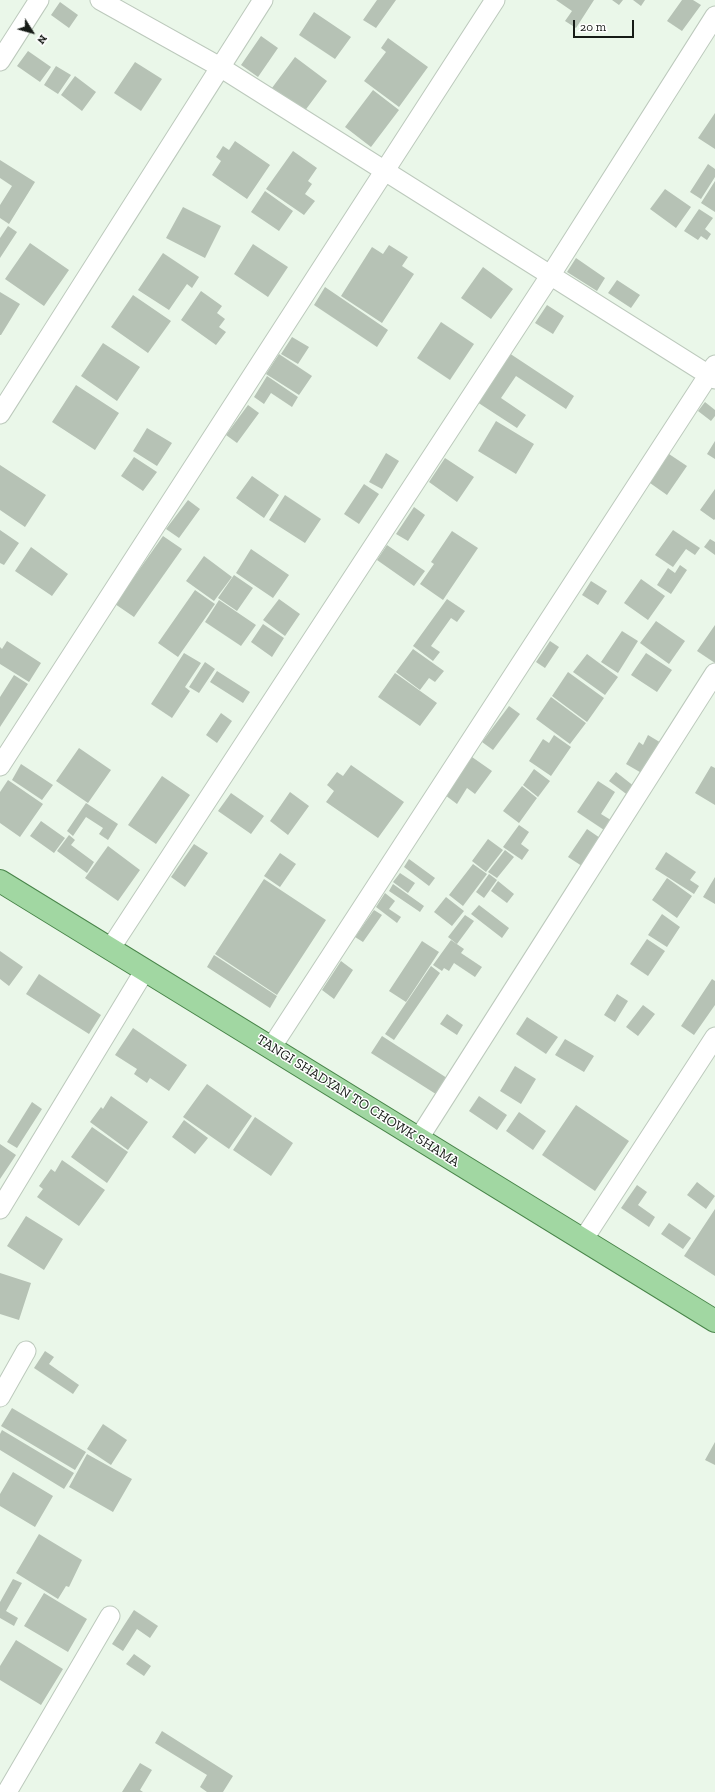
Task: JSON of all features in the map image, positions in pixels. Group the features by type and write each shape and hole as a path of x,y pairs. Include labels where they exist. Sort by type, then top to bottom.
{"main road":[{"name":"TANGI SHADYAN TO CHOWK SHAMA","path":"0,881 715,1321"}],"street":[{"path":"0,61 39,0"},
{"path":"100,0 220,67 550,276 713,373 271,1048"},
{"path":"0,414 263,0"},
{"path":"0,766 495,0"},
{"path":"110,949 550,276 715,16"},
{"path":"419,1138 715,673"},
{"path":"0,1209 144,970"},
{"path":"584,1240 715,1037"},
{"path":"0,1396 26,1351"},
{"path":"7,1792 110,1616"}],"building":[{"path":"377,0 396,0 376,28 363,20"},
{"path":"556,0 594,0 576,28 565,21 572,11"},
{"path":"612,0 623,0 619,5"},
{"path":"633,0 645,0 641,6"},
{"path":"682,0 693,0 701,5 682,31 667,21"},
{"path":"60,2 78,15 69,28 51,15"},
{"path":"314,12 351,37 335,59 299,35"},
{"path":"261,36 278,48 258,77 241,65"},
{"path":"388,38 428,67 399,107 364,81 386,52 381,48"},
{"path":"28,51 51,67 40,82 17,66"},
{"path":"295,57 327,81 301,116 269,92"},
{"path":"135,62 162,79 141,111 114,93"},
{"path":"56,66 71,75 58,94 44,85"},
{"path":"75,76 96,92 82,111 61,95"},
{"path":"373,90 399,110 371,147 345,127"},
{"path":"715,113 715,149 698,138"},
{"path":"235,141 270,165 247,199 212,175 221,161 216,157 223,146 229,150"},
{"path":"293,151 317,168 308,181 312,184 305,194 315,201 304,215 266,189"},
{"path":"0,160 35,182 9,224 0,218 0,205 12,186 0,178"},
{"path":"708,164 715,169 715,177 701,199 690,192"},
{"path":"715,181 715,212 701,203"},
{"path":"665,189 691,207 676,228 650,209"},
{"path":"265,191 293,211 279,231 251,212"},
{"path":"183,207 221,226 205,258 166,238"},
{"path":"699,209 713,218 705,229 711,234 707,240 701,236 698,240 684,231"},
{"path":"8,226 17,232 0,258 0,238"},
{"path":"30,243 69,270 44,306 5,279"},
{"path":"253,244 288,267 268,297 234,274"},
{"path":"389,245 408,257 402,266 414,274 382,323 341,296 372,247 383,254"},
{"path":"163,253 199,277 192,288 187,284 169,310 138,290"},
{"path":"576,258 605,278 597,291 567,272"},
{"path":"483,267 513,289 491,319 461,298"},
{"path":"617,280 640,295 631,308 608,293"},
{"path":"325,287 388,330 377,347 314,305"},
{"path":"201,291 222,306 217,313 225,319 219,327 226,332 216,345 181,320"},
{"path":"0,292 20,304 1,335 0,335"},
{"path":"133,295 171,321 148,353 111,327"},
{"path":"547,305 564,316 553,334 535,323"},
{"path":"441,322 474,344 450,380 417,358"},
{"path":"292,337 309,347 298,364 281,354"},
{"path":"103,343 140,367 117,401 81,376"},
{"path":"509,353 574,396 566,409 516,376 501,398 526,415 517,428 477,402"},
{"path":"279,354 312,376 299,395 266,374"},
{"path":"267,376 298,397 292,407 271,393 264,404 254,397"},
{"path":"76,385 119,413 95,450 52,422"},
{"path":"705,402 715,410 715,416 711,421 698,411"},
{"path":"248,405 259,413 237,443 226,435"},
{"path":"496,421 534,444 516,474 478,451"},
{"path":"147,428 172,443 157,466 133,451"},
{"path":"715,441 715,459 707,454"},
{"path":"386,453 399,461 382,489 369,482"},
{"path":"669,454 687,466 667,495 650,483"},
{"path":"134,457 157,472 143,491 121,476"},
{"path":"445,458 474,477 457,502 429,482"},
{"path":"0,465 46,495 25,527 0,510"},
{"path":"252,476 279,495 264,518 236,498"},
{"path":"364,484 379,494 359,524 344,514"},
{"path":"715,489 715,519 714,520 700,510"},
{"path":"285,495 321,519 305,543 269,520"},
{"path":"188,500 200,509 179,538 166,529"},
{"path":"414,507 425,515 408,541 396,534"},
{"path":"0,530 19,543 4,565 0,563"},
{"path":"673,530 700,548 695,555 686,549 673,567 655,555"},
{"path":"452,531 478,548 443,600 420,584 434,564 431,562"},
{"path":"163,536 182,549 134,617 115,604"},
{"path":"710,539 715,542 715,555 704,547"},
{"path":"387,545 425,571 414,586 377,560"},
{"path":"31,547 68,574 52,596 15,571"},
{"path":"251,549 289,575 273,598 236,573"},
{"path":"204,556 232,577 214,601 186,581"},
{"path":"680,565 687,570 671,594 657,585 668,568 675,573"},
{"path":"234,575 253,588 237,611 218,598"},
{"path":"641,579 665,596 648,620 624,603"},
{"path":"591,581 607,591 598,605 582,595"},
{"path":"195,590 215,604 178,657 158,643"},
{"path":"279,599 300,614 285,636 263,620"},
{"path":"447,599 465,611 457,622 451,618 431,646 440,652 433,661 413,646"},
{"path":"219,600 256,625 241,646 205,622"},
{"path":"656,621 685,641 669,664 640,643"},
{"path":"263,624 284,638 272,657 251,642"},
{"path":"715,625 715,663 697,651"},
{"path":"622,631 638,641 618,673 601,662"},
{"path":"7,641 41,663 29,682 0,664 0,647 2,649"},
{"path":"550,641 559,647 545,668 536,662"},
{"path":"413,649 444,671 435,682 429,678 420,690 396,672"},
{"path":"184,653 201,663 185,687 190,691 172,718 151,704"},
{"path":"646,653 672,670 657,692 631,675"},
{"path":"587,654 618,677 605,695 573,672"},
{"path":"205,662 215,669 199,693 189,687"},
{"path":"217,671 250,692 243,703 210,682"},
{"path":"568,672 604,698 587,722 552,696"},
{"path":"395,673 437,703 420,726 378,697"},
{"path":"14,675 28,684 0,727 0,697"},
{"path":"551,697 586,723 570,744 536,719"},
{"path":"509,706 520,714 493,750 482,742"},
{"path":"221,713 232,721 217,743 206,735"},
{"path":"554,735 571,747 551,776 529,761 543,739 549,743"},
{"path":"648,735 663,744 645,775 626,764 639,742 643,745"},
{"path":"79,748 111,770 88,803 56,781"},
{"path":"472,757 492,771 475,794 467,788 457,804 445,795"},
{"path":"21,764 53,785 42,800 12,780"},
{"path":"351,765 404,802 378,838 326,802 334,791 327,785 337,772 343,776"},
{"path":"711,766 715,768 715,805 695,793"},
{"path":"534,769 550,781 538,797 523,785"},
{"path":"616,772 635,787 629,796 609,781"},
{"path":"162,776 190,795 156,844 128,825"},
{"path":"8,780 43,804 20,837 0,823 0,792"},
{"path":"598,781 615,792 601,814 614,822 607,832 577,812"},
{"path":"522,786 537,798 519,823 503,811"},
{"path":"290,792 309,806 288,835 270,821"},
{"path":"231,793 264,816 251,834 218,811"},
{"path":"86,803 118,824 108,840 99,834 103,828 86,817 73,836 67,831"},
{"path":"41,821 65,838 54,853 30,836"},
{"path":"519,825 529,832 521,844 529,850 522,860 503,847"},
{"path":"587,829 603,840 585,868 568,857"},
{"path":"69,835 75,840 71,845 94,862 87,873 57,851"},
{"path":"488,839 503,850 486,872 472,861"},
{"path":"194,844 208,853 185,887 171,877"},
{"path":"108,846 140,870 118,901 85,878"},
{"path":"505,850 514,857 497,878 488,872"},
{"path":"666,852 696,872 690,880 699,886 694,894 655,869"},
{"path":"280,853 296,864 280,887 264,876"},
{"path":"409,859 435,878 429,886 404,867"},
{"path":"473,864 487,874 463,906 449,895"},
{"path":"400,873 415,883 408,893 393,882"},
{"path":"489,874 497,880 484,898 476,892"},
{"path":"715,877 715,904 703,897"},
{"path":"667,878 692,896 677,918 652,900"},
{"path":"264,879 326,920 277,995 215,954"},
{"path":"498,881 514,894 507,903 491,891"},
{"path":"393,884 424,906 420,912 389,891"},
{"path":"385,893 395,901 389,909 401,917 397,923 376,907"},
{"path":"446,897 464,911 452,926 434,912"},
{"path":"479,905 509,928 502,938 471,914"},
{"path":"374,910 382,915 363,942 355,937"},
{"path":"662,914 680,927 667,947 648,935"},
{"path":"465,915 474,921 457,944 448,937"},
{"path":"647,939 665,951 648,976 630,964"},
{"path":"451,940 464,949 461,953 482,967 475,977 454,963 449,971 444,968 442,971 433,965"},
{"path":"422,941 439,952 406,1002 389,991"},
{"path":"0,951 23,967 9,986 0,979"},
{"path":"214,955 277,996 270,1008 207,967"},
{"path":"341,961 353,970 334,999 322,990"},
{"path":"431,966 440,973 394,1040 385,1034"},
{"path":"39,974 101,1015 89,1034 26,994"},
{"path":"712,979 715,981 715,1005 694,1035 681,1026"},
{"path":"617,994 628,1001 615,1022 604,1015"},
{"path":"643,1005 655,1014 638,1036 626,1027"},
{"path":"447,1014 463,1025 457,1035 440,1024"},
{"path":"527,1017 558,1037 546,1054 516,1034"},
{"path":"133,1028 187,1065 169,1091 150,1078 147,1083 134,1074 137,1069 115,1055"},
{"path":"382,1036 450,1080 439,1096 371,1053"},
{"path":"565,1039 594,1056 584,1072 555,1055"},
{"path":"515,1066 536,1079 521,1104 500,1091"},
{"path":"207,1084 252,1116 229,1149 183,1117"},
{"path":"111,1096 148,1122 128,1150 90,1122 101,1107 103,1109"},
{"path":"479,1096 507,1115 497,1130 469,1111"},
{"path":"32,1102 42,1109 17,1148 7,1142"},
{"path":"576,1105 629,1141 595,1191 542,1155"},
{"path":"519,1112 546,1131 533,1150 506,1131"},
{"path":"255,1117 293,1143 271,1176 233,1150"},
{"path":"184,1120 208,1138 195,1154 172,1137"},
{"path":"92,1127 128,1152 107,1183 71,1157"},
{"path":"0,1144 16,1155 0,1179"},
{"path":"62,1160 105,1190 79,1226 37,1197 43,1189 39,1186 51,1169 55,1172"},
{"path":"697,1182 715,1196 706,1209 687,1195"},
{"path":"637,1185 647,1192 638,1205 655,1217 649,1227 621,1208"},
{"path":"715,1209 715,1276 684,1256"},
{"path":"26,1216 63,1239 44,1270 7,1246"},
{"path":"669,1223 691,1238 683,1249 661,1234"},
{"path":"0,1273 31,1283 19,1320 0,1314"},
{"path":"45,1351 54,1357 49,1364 79,1385 73,1394 34,1368"},
{"path":"12,1408 86,1452 75,1470 1,1426"},
{"path":"103,1424 127,1440 111,1465 87,1449"},
{"path":"2,1430 74,1473 64,1489 0,1450 0,1434"},
{"path":"715,1442 715,1465 705,1460"},
{"path":"87,1454 132,1479 113,1512 69,1487"},
{"path":"13,1472 53,1496 35,1527 0,1506 0,1494"},
{"path":"39,1534 82,1560 69,1587 66,1586 58,1599 16,1573"},
{"path":"13,1579 22,1583 6,1611 18,1618 14,1626 0,1618 0,1602"},
{"path":"44,1593 87,1619 68,1652 24,1626"},
{"path":"134,1610 158,1626 150,1638 137,1629 123,1651 112,1644"},
{"path":"16,1640 63,1669 41,1705 0,1680 0,1666"},
{"path":"134,1654 151,1666 144,1676 126,1664"},
{"path":"162,1731 233,1776 223,1792 207,1792 200,1787 207,1775 155,1743"},
{"path":"140,1763 152,1770 140,1790 143,1792 122,1792"}]}
